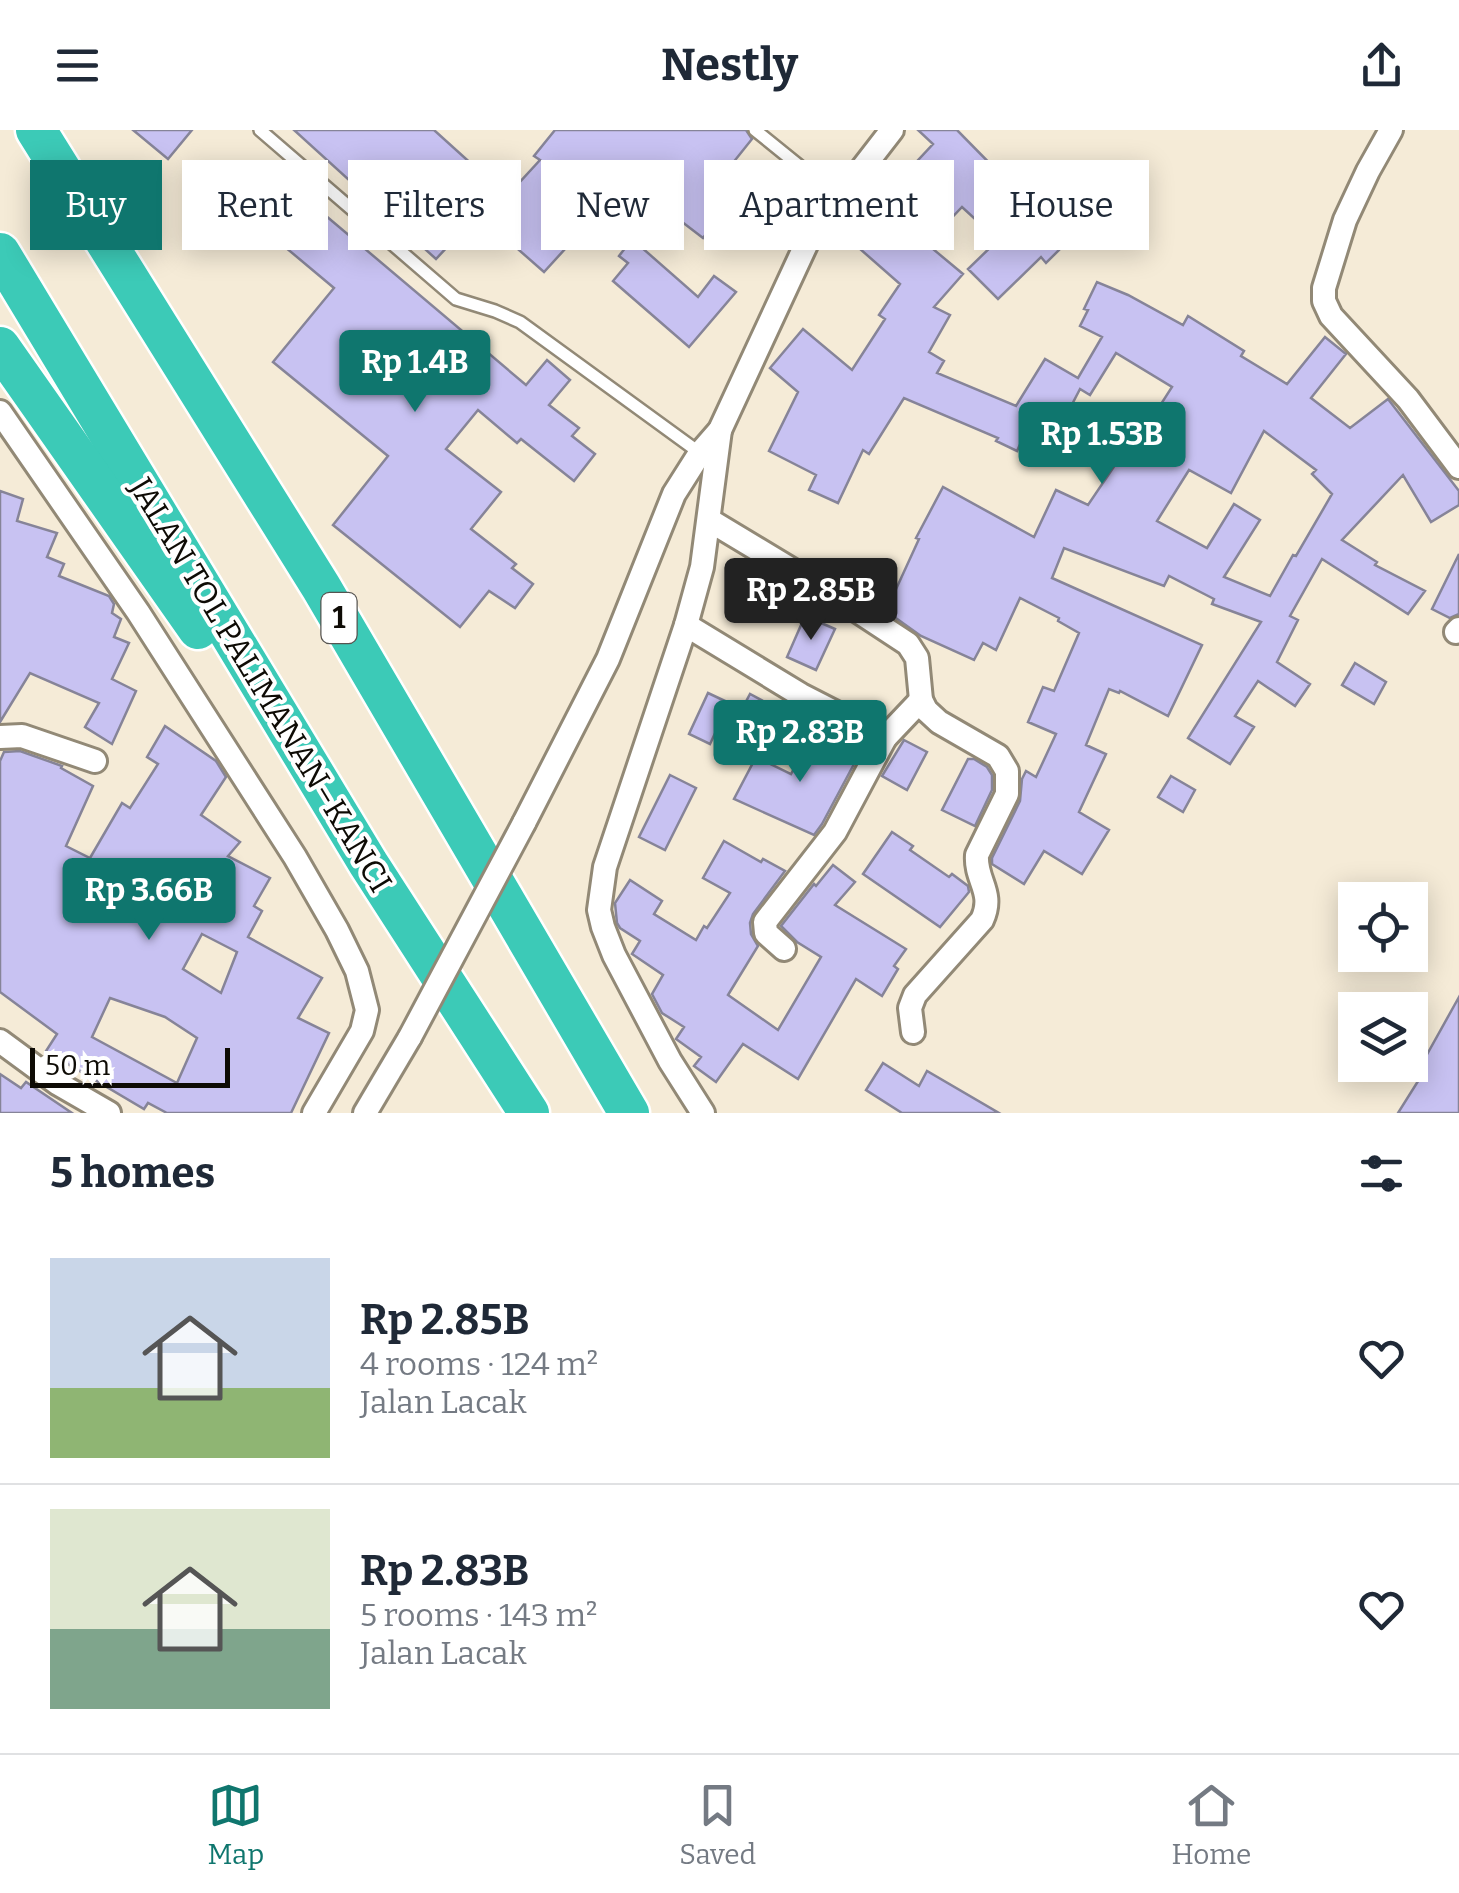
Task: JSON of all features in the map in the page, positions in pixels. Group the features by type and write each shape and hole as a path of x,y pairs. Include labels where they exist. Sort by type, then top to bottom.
{"highway":[{"name":"1","path":"36,130 322,588 629,1113"},
{"name":"JALAN TOL PALIMANAN–KANCI","path":"0,253 368,863 529,1113"},
{"path":"0,347 368,863"}],"street":[{"path":"869,160 892,130"},
{"path":"1392,130 1345,220 1324,288 1324,301 1331,316 1408,399 1459,467"},
{"path":"365,1113 410,1037 608,659 674,494 720,430 804,250"},
{"path":"0,412 128,597 284,840 338,930 357,971 367,1010 362,1031 314,1113"},
{"path":"704,1113 670,1061 614,956 599,910 606,867 702,567 720,430"},
{"path":"709,520 908,644 917,658 921,700 926,710 939,722 998,756 1007,772 1008,794 976,865 988,902 986,911 915,995 910,1008 913,1032"},
{"path":"686,624 801,695 885,738"},
{"path":"784,948 766,933 764,922 835,832 885,738 921,700"},
{"path":"0,738 22,736 94,761"},
{"path":"0,1041 57,1083 110,1113"}],"lane":[{"path":"260,130 456,299 520,322 700,453"},
{"path":"755,130 792,160"}],"building":[{"path":"133,130 192,130 168,159"},
{"path":"294,130 434,130 467,160 348,160 348,179"},
{"path":"555,130 746,130 752,139 735,160 704,160 703,238 684,223 684,160 541,160 541,250 564,250 544,272 519,250 521,181 540,160 534,156"},
{"path":"918,130 957,130 986,160 974,160 974,218 962,207 954,215 954,160 918,160 933,144"},
{"path":"328,218 348,235 348,250 366,250 526,385 547,360 570,380 549,405 579,428 572,436 595,454 574,481 521,439 517,443 478,410 446,449 501,492 471,529 516,564 512,568 533,584 515,608 489,591 460,627 333,525 388,456 273,362 334,288 289,250 328,250"},
{"path":"426,250 444,250 436,259"},
{"path":"624,250 645,250 698,297 714,276 736,292 689,347 613,281 628,263 619,256"},
{"path":"861,250 934,250 963,274 934,307 950,315 929,352 944,361 937,373 1016,406 1045,359 1078,378 1102,337 1080,326 1097,282 1183,325 1188,316 1287,384 1325,337 1346,354 1311,398 1350,428 1388,399 1459,491 1459,505 1431,522 1403,475 1342,540 1377,562 1375,565 1425,591 1408,614 1322,559 1290,616 1298,620 1277,662 1310,684 1295,706 1258,681 1235,716 1254,727 1230,764 1188,738 1261,622 1212,604 1214,599 1169,576 1164,586 1064,548 1052,578 1202,645 1168,716 1109,689 1086,745 1106,754 1079,812 1109,830 1082,874 1044,851 1024,884 992,864 1020,801 1022,779 1026,771 1036,777 1056,734 1028,722 1043,687 1054,691 1079,633 1020,598 996,650 983,643 974,660 921,636 886,611 919,539 916,538 943,487 1034,537 1056,490 1088,505 1134,437 1138,440 1172,387 1116,353 1090,395 1080,389 1051,445 1026,431 1017,451 996,441 998,438 904,398 869,454 863,450 838,503 809,490 816,475 769,451 798,392 770,368 803,329 852,370 885,319 879,315 900,284","holes":["1264,431 1316,470 1312,474 1332,494 1270,596 1224,577 1260,520 1234,504 1207,548 1157,521 1189,470 1231,493"]},
{"path":"988,250 1059,250 1046,263 1041,257 998,299 968,269"},
{"path":"0,491 23,499 17,521 57,533 47,557 64,564 59,576 109,596 114,604 112,613 121,619 114,637 129,643 112,679 136,691 112,744 85,727 99,703 30,673 0,722"},
{"path":"1459,554 1459,614 1450,618 1432,609"},
{"path":"805,616 835,629 816,670 787,657"},
{"path":"1355,663 1386,682 1374,704 1342,685"},
{"path":"708,693 742,709 750,694 778,709 757,748 718,727 710,744 689,734"},
{"path":"165,726 216,761 226,777 201,815 240,842 228,856 270,878 254,906 262,911 248,937 322,978 298,1018 329,1033 291,1113 167,1113 148,1103 144,1109 46,1051 57,1034 0,992 0,761 4,752 20,751 62,766 93,786 66,846 90,858 122,803 130,808 158,764 147,757","holes":["202,934 237,952 221,993 183,969","110,998 165,1017 197,1038 177,1083 92,1037"]},
{"path":"813,733 839,748 842,742 861,751 814,835 734,799 756,757 791,774"},
{"path":"904,740 927,752 907,790 882,776"},
{"path":"968,759 987,767 992,775 992,790 975,826 942,810"},
{"path":"670,775 696,788 665,850 639,837"},
{"path":"1171,776 1195,790 1183,812 1158,797"},
{"path":"892,832 913,846 910,850 968,886 969,892 940,927 863,874"},
{"path":"724,841 785,871 753,914 751,934 758,946 728,995 778,1030 821,957 781,926 833,865 855,882 835,905 906,949 882,996 856,979 798,1079 743,1044 716,1082 694,1066 701,1057 676,1039 684,1027 662,1013 652,994 663,975 632,954 640,941 617,923 615,903 630,880 662,901 654,914 696,940 730,893 703,878"},
{"path":"1459,997 1459,1113 1398,1113 1417,1082 1428,1082 1428,1053"},
{"path":"883,1063 919,1086 927,1071 999,1113 902,1113 866,1090"},
{"path":"0,1074 21,1088 26,1082 72,1113 0,1113"}]}
